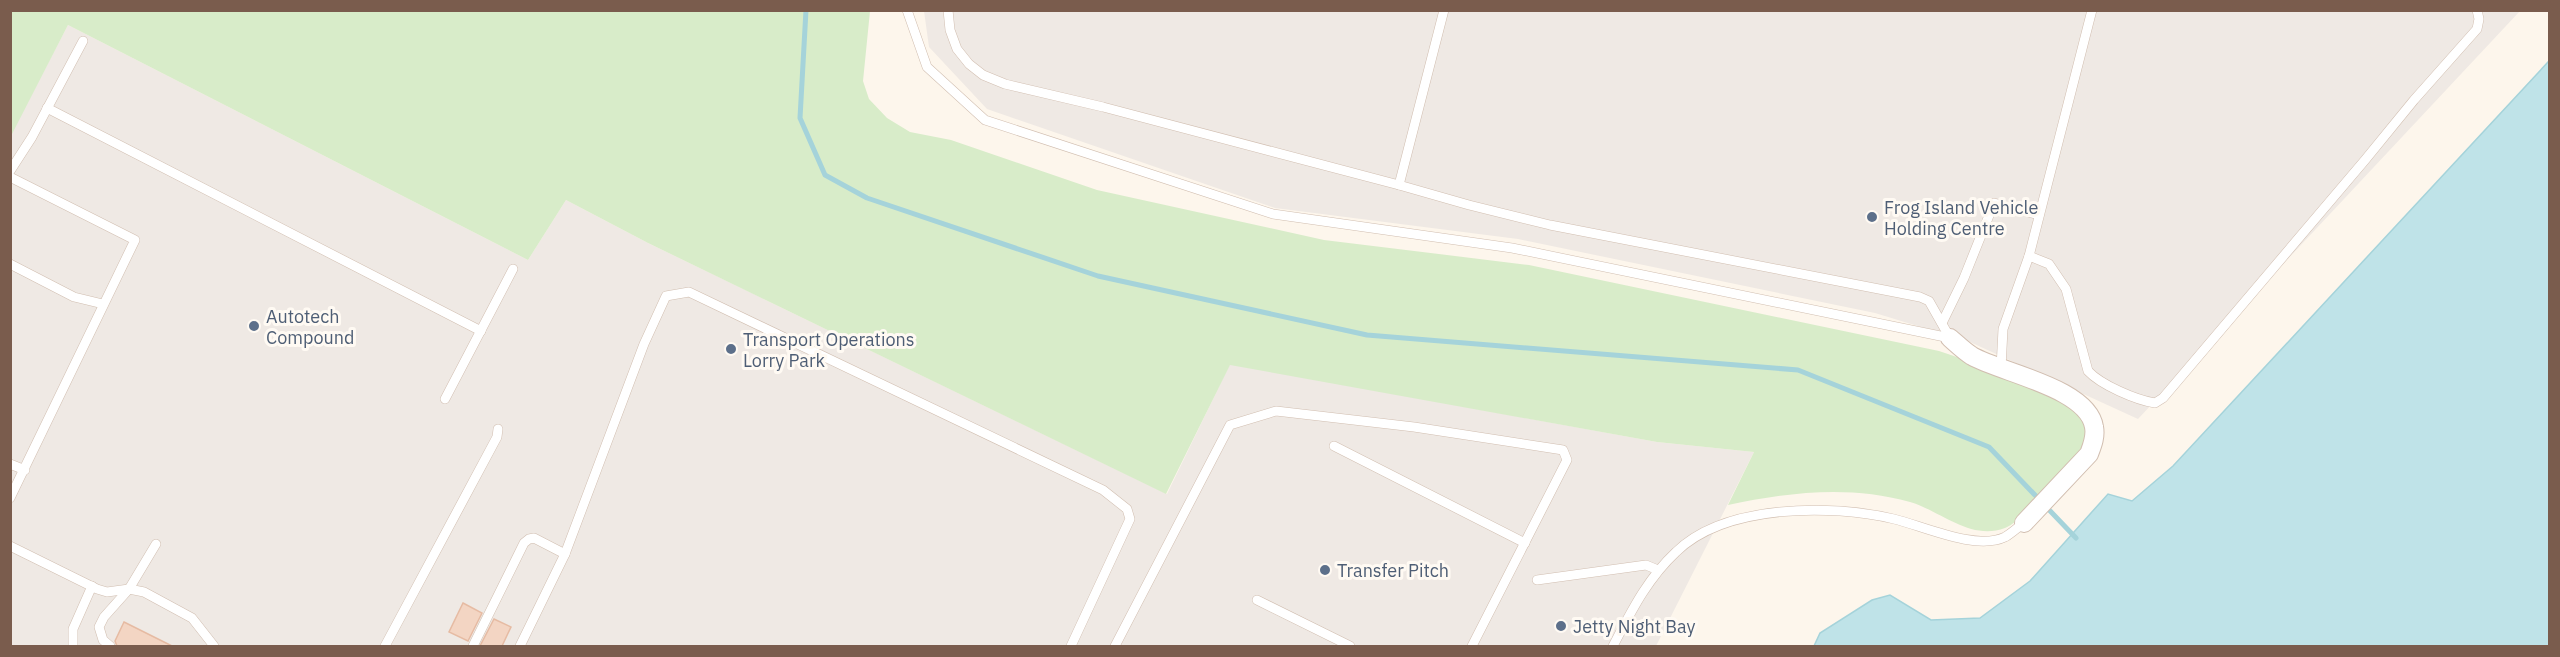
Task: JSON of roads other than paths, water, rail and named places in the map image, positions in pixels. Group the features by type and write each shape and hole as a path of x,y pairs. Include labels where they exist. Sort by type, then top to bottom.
{"street":[{"path":"1946,331 1972,356 2050,387 2074,401 2088,413 2094,427 2094,442 2089,454 2024,523"}],"lane":[{"path":"907,10 927,67 986,120 1273,214 1512,248 1946,331"},
{"path":"948,10 950,30 957,49 969,64 983,75 1005,84 1399,184 1469,206 1550,225 1920,297 1929,301 1946,331"},
{"path":"1399,184 1444,10"},
{"path":"2001,368 2002,328 2029,256 2092,10"},
{"path":"2029,256 2049,264 2066,289 2088,371 2095,378 2144,401 2155,403 2172,388 2414,100 2477,29 2479,19 2477,10"},
{"path":"10,171 32,137 83,40"},
{"path":"47,108 481,331"},
{"path":"10,177 135,240 10,498"},
{"path":"1946,331 1994,203 2039,215"},
{"path":"10,264 74,297 103,304"},
{"path":"445,399 513,269"},
{"path":"520,646 565,554 640,354 666,296 689,292 1103,490 1127,509 1130,519 1071,646"},
{"path":"1115,646 1230,425 1276,411 1414,427 1563,450 1567,460 1473,646"},
{"path":"385,646 496,437 498,429"},
{"path":"1334,446 1525,543"},
{"path":"10,464 25,470"},
{"path":"1613,646 1638,598 1658,570 1677,550 1697,535 1714,528 1758,516 1800,509 1854,511 1977,540 2004,537 2024,523"},
{"path":"473,646 524,543 529,538 534,538 565,554"},
{"path":"110,646 103,640 99,627 104,617 129,590 156,544"},
{"path":"10,546 107,592 129,590 144,592 192,618 214,646"},
{"path":"1537,580 1646,565 1658,570"},
{"path":"73,646 73,629 92,586"},
{"path":"1257,600 1350,646"}],"water":[{"path":"2549,61 2549,646 1814,646 1820,633 1872,600 1890,595 1931,620 1980,618 2030,581 2108,494 2132,501 2173,466"}],"waterway":[{"path":"806,10 800,118 825,175 867,198 1098,276 1367,335 1798,370 1989,447 2076,538"}],"place":[{"name":"Frog Island Vehicle Holding Centre","path":"1872,217"},
{"name":"Autotech Compound","path":"254,326"},
{"name":"Transport Operations Lorry Park","path":"731,349"},
{"name":"Transfer Pitch","path":"1325,570"},
{"name":"Jetty Night Bay","path":"1561,626"}]}
